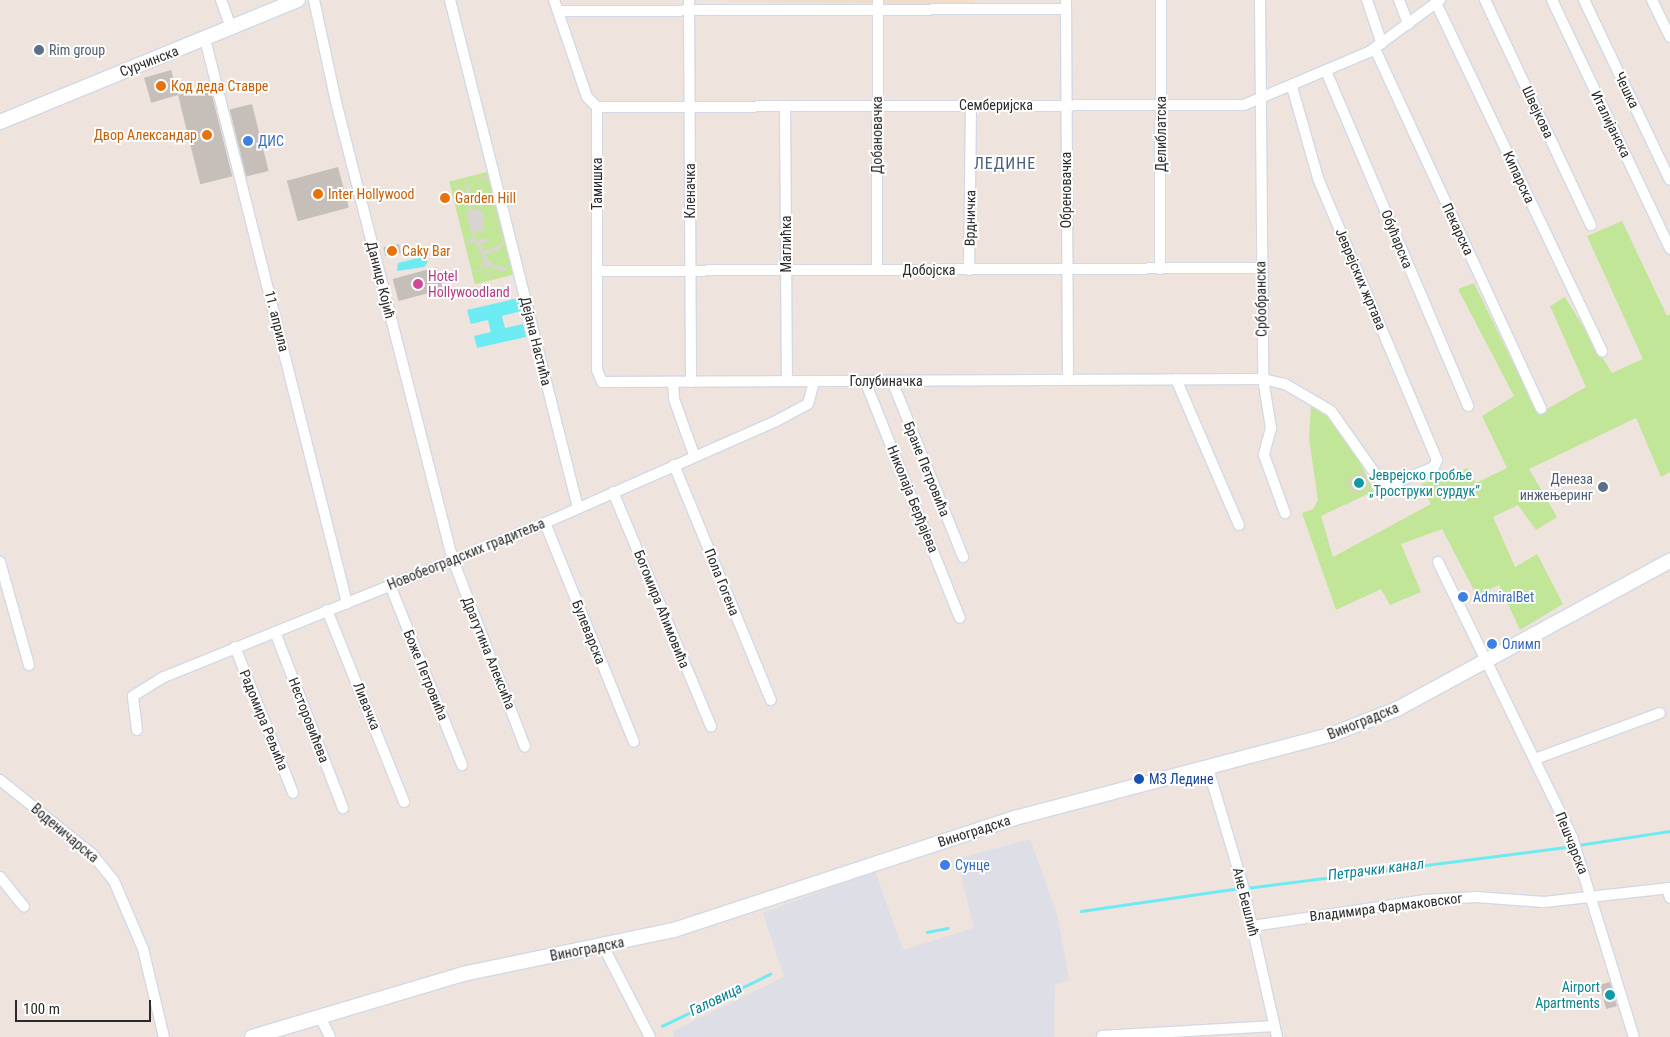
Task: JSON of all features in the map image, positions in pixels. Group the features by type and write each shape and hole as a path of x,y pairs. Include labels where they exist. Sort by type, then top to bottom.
{"street":[{"path":"221,0 231,28"},
{"name":"Сурчинска","path":"0,122 298,0"},
{"name":"Данице Којић","path":"314,0 334,95 453,560"},
{"name":"Дејана Настића","path":"450,0 578,508"},
{"path":"554,0 587,97 597,107"},
{"name":"Делиблатска","path":"1160,269 1161,0"},
{"name":"Србобранска","path":"1260,0 1263,379 1271,428 1264,460 1285,513"},
{"name":"Пекарска","path":"1367,0 1378,46 1541,409"},
{"path":"1399,0 1408,24"},
{"name":"Швејкова","path":"1485,0 1591,225"},
{"name":"Италијанска","path":"1552,0 1670,248"},
{"name":"Чешка","path":"1584,0 1670,180"},
{"path":"1652,0 1670,37"},
{"name":"Семберијска","path":"597,107 1244,105 1292,87 1378,46 1438,1"},
{"name":"Кипарска","path":"1438,1 1602,351"},
{"path":"558,11 690,5 1066,5"},
{"name":"Кленачка","path":"690,5 691,382"},
{"name":"Добановачка","path":"877,270 878,5"},
{"name":"Обреновачка","path":"1066,5 1068,380"},
{"name":"11. априла","path":"205,39 347,603"},
{"name":"Обућарска","path":"1326,71 1468,406"},
{"name":"Јеврејских жртава","path":"1263,379 1289,386 1334,413 1384,484 1434,467 1436,460 1318,178 1292,87"},
{"name":"Маглићка","path":"785,106 787,381"},
{"name":"Врдничка","path":"969,270 971,106"},
{"name":"Тамишка","path":"597,107 598,378"},
{"name":"Добојска","path":"598,271 690,269 1261,268"},
{"name":"Голубиначка","path":"598,378 612,384 787,381 1263,379"},
{"path":"1176,379 1239,525"},
{"name":"Новобеоградских градитеља","path":"137,730 133,696 164,677 578,508 802,408 810,400 814,381"},
{"name":"Николаја Берђајева","path":"865,381 960,618"},
{"name":"Бране Петровића","path":"892,381 963,557"},
{"path":"672,382 674,399 694,455"},
{"name":"Пола Гогена","path":"674,464 771,700"},
{"name":"Богомира Аћимовића","path":"613,492 711,726"},
{"name":"Булеварска","path":"544,522 634,742"},
{"name":"Драгутина Алексића","path":"453,560 526,747"},
{"name":"Виноградска","path":"252,1037 321,1019 463,974 603,946 716,918 1015,818 1314,740 1372,720 1670,561"},
{"path":"0,562 29,665"},
{"name":"Пешчарска","path":"1438,562 1572,837 1592,896 1634,1037"},
{"name":"Боже Петровића","path":"390,585 462,765"},
{"name":"Ливачка","path":"327,610 404,802"},
{"name":"Несторовићева","path":"275,632 343,808"},
{"name":"Радомира Рељића","path":"235,647 293,793"},
{"path":"1535,759 1660,713"},
{"name":"Ане Бешлић","path":"1208,768 1243,886 1277,1037"},
{"name":"Воденичарска","path":"0,780 92,854 114,881 143,949 164,1037"},
{"path":"0,877 24,907"},
{"name":"Владимира Фармаковског","path":"1253,926 1424,900 1476,897 1544,902 1592,896 1669,892"},
{"path":"603,946 650,1037"},
{"path":"321,1019 330,1037"},
{"path":"1102,1036 1274,1026"}],"shaded area":[{"path":"728,0 873,0 873,3 728,2"},
{"path":"884,0 975,0 975,10 884,10"},
{"path":"486,176 487,179 476,180 469,190 472,198 485,193 488,198 472,200 470,211 478,208 483,213 484,232 473,232 477,241 487,238 487,243 480,243 484,251 503,244 490,190 504,244 497,251 484,255 493,264 507,268 503,272 488,265 490,280 485,264 478,272 472,272 480,269 483,259 476,243 464,242 473,238 467,217 469,205 457,200 460,198 469,203 469,199 450,184 467,193 464,178 469,188 476,179"},
{"path":"1030,839 1058,918 1069,980 1055,985 1054,1037 674,1037 673,1031 784,977 763,913 875,871 903,950 974,928 957,859"}],"green space":[{"path":"491,171 517,274 475,284 449,181"},
{"path":"1622,221 1667,316 1670,314 1670,472 1661,477 1636,418 1529,469 1557,517 1536,530 1518,505 1493,517 1515,567 1537,554 1563,604 1520,630 1499,585 1477,596 1442,529 1401,544 1421,592 1390,605 1381,589 1336,610 1302,513 1313,509 1318,500 1309,439 1311,404 1330,416 1353,448 1374,491 1321,516 1333,557 1431,504 1421,484 1468,468 1476,483 1507,468 1482,416 1514,396 1458,289 1474,283 1538,414 1586,387 1550,306 1565,297 1612,373 1643,359 1587,236"},
{"path":"1364,471 1371,486 1353,495 1346,479"}],"water":[{"path":"422,257 428,262 424,267 397,271 398,263"},
{"path":"518,298 521,311 502,316 505,328 523,324 526,337 477,348 474,336 491,332 488,320 471,324 467,310"}],"building":[{"name":"Код деда Ставре","path":"171,70 178,95 151,103 144,78"},
{"name":"Двор Александар","path":"210,87 232,176 200,184 178,95"},
{"name":"ДИС","path":"252,104 269,171 246,177 230,110"},
{"name":"Inter Hollywood","path":"338,167 349,208 298,221 287,181"},
{"name":"Caky Bar","path":"399,244 401,253 385,256 383,248"},
{"name":"Hotel Hollywoodland","path":"437,267 443,289 399,301 393,279"},
{"name":"Airport Apartments","path":"1610,982 1617,1006 1606,1009 1599,985"}],"waterway":[{"name":"Петрачки канал","path":"1578,845 1670,831"},
{"name":"Петрачки канал","path":"1246,888 1573,846"},
{"name":"Петрачки канал","path":"1081,911 1241,888"},
{"name":"Галовица","path":"927,932 948,928"},
{"name":"Галовица","path":"662,1026 770,974"}],"place":[{"name":"Rim group","path":"39,50"},
{"name":"Код деда Ставре","path":"161,86"},
{"name":"Двор Александар","path":"207,135"},
{"name":"ДИС","path":"248,141"},
{"name":"Inter Hollywood","path":"318,194"},
{"name":"Garden Hill","path":"445,198"},
{"name":"Caky Bar","path":"392,251"},
{"name":"Hotel Hollywoodland","path":"418,284"},
{"name":"Јеврејско гробље „Троструки сурдук”","path":"1359,483"},
{"name":"Денеза инжењеринг","path":"1603,487"},
{"name":"AdmiralBet","path":"1463,597"},
{"name":"Олимп","path":"1492,644"},
{"name":"МЗ Ледине","path":"1139,779"},
{"name":"Сунце","path":"945,865"},
{"name":"Airport Apartments","path":"1610,995"}],"district":[{"name":"ЛЕДИНЕ","path":"1005,164"}]}
